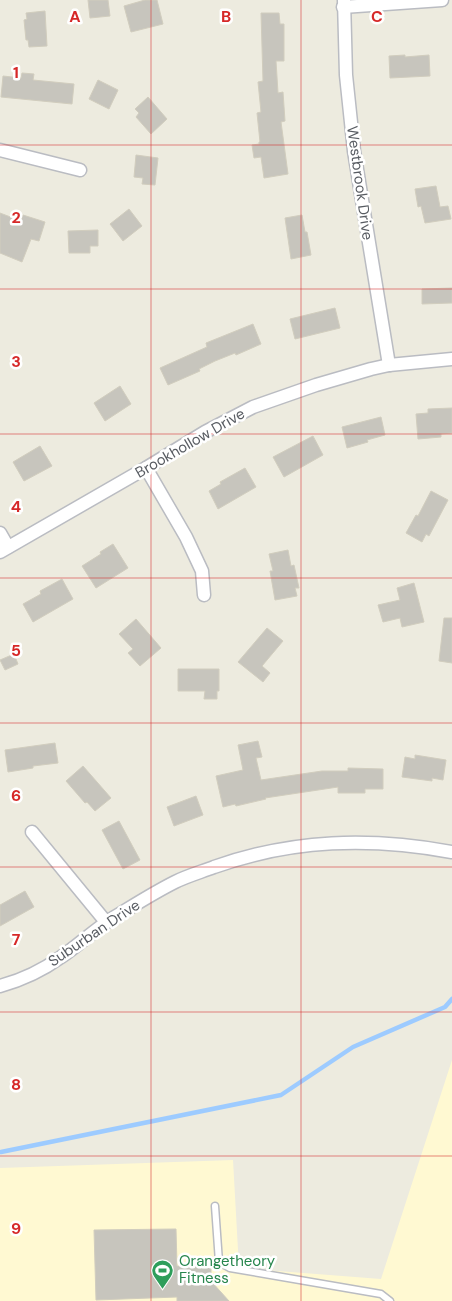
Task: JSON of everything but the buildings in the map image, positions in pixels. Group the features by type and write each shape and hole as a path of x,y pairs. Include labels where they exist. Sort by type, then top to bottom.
{"street":[{"path":"344,4 442,0"},
{"name":"Westbrook Drive","path":"344,4 346,75 354,151 388,365"},
{"path":"0,150 80,170"},
{"name":"Brookhollow Drive","path":"4,550 205,432 253,407 316,385 388,365 452,360"},
{"path":"146,468 186,537 202,571 204,595"},
{"path":"0,533 4,550"},
{"path":"32,832 106,922"},
{"name":"Suburban Drive","path":"0,986 38,972 62,957 106,922 176,881 232,861 304,845 342,843 384,843 452,852"}],"lane":[{"path":"215,1206 219,1262 230,1268 381,1294 390,1301"}],"shaded area":[{"path":"452,1060 452,1301 0,1301 0,1168 233,1160 239,1268 381,1279"}],"waterway":[{"path":"1,1152 281,1095 353,1047 445,1007 452,999"}],"place":[{"name":"Orangetheory Fitness","path":"163,1289"}]}
